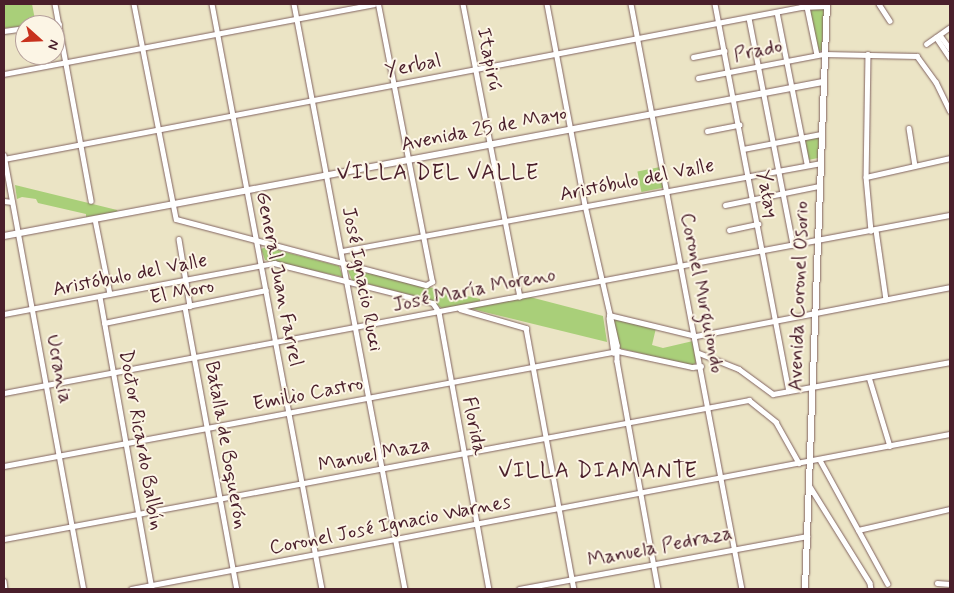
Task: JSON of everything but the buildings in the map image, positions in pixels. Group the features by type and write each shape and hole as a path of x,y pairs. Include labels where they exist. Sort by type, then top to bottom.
{"main road":[{"name":"Avenida Coronel Osorio","path":"805,589 811,387 827,5"},
{"name":"Avenida 25 de Mayo","path":"4,236 823,82"}],"street":[{"path":"134,4 171,205 176,219 256,242 430,285 378,4"},
{"name":"General Juan Farrel","path":"212,4 322,589"},
{"name":"José Ignacio Rucci","path":"294,4 405,589"},
{"path":"4,74 373,4"},
{"name":"Itapirú","path":"463,4 520,296"},
{"path":"547,4 585,205 609,315 658,589"},
{"name":"Coronel Murguiondo","path":"631,4 696,336 742,589"},
{"name":"Yatay","path":"716,4 790,391"},
{"path":"879,4 890,21"},
{"name":"Yerbal","path":"4,157 158,130 719,24 800,6 827,5"},
{"path":"807,6 817,55"},
{"path":"777,12 807,164"},
{"path":"749,18 793,245"},
{"path":"926,44 950,27"},
{"path":"938,36 950,49"},
{"path":"938,36 950,58"},
{"path":"693,57 724,51"},
{"name":"Prado","path":"698,78 824,54 920,57 950,111"},
{"path":"868,54 866,177 886,299"},
{"path":"65,57 91,201"},
{"path":"707,131 739,125"},
{"path":"909,128 915,166"},
{"path":"743,149 821,134"},
{"name":"Ucrania","path":"4,157 84,589"},
{"path":"866,177 950,158"},
{"name":"Aristóbulo del Valle","path":"342,251 820,162"},
{"path":"725,205 819,186"},
{"path":"4,201 12,202"},
{"name":"José María Moreno","path":"4,393 793,245 818,242 950,215"},
{"path":"95,219 110,294"},
{"path":"729,230 758,224"},
{"name":"Batalla de Boquerón","path":"179,239 186,280 194,357 237,589"},
{"name":"Aristóbulo del Valle","path":"4,314 261,265 278,264 429,302 439,312"},
{"path":"609,315 696,336 950,287"},
{"name":"El Moro","path":"104,323 266,290"},
{"name":"Doctor Ricardo Balbín","path":"100,296 152,587"},
{"path":"459,308 526,328 574,589"},
{"name":"Florida","path":"439,312 489,589"},
{"path":"615,351 692,368 701,366"},
{"name":"Emilio Castro","path":"4,466 615,351"},
{"path":"699,353 739,370 773,394 950,362"},
{"path":"869,377 890,446"},
{"name":"Manuel Maza","path":"4,539 708,406 749,400 776,422 800,463"},
{"name":"Coronel José Ignacio Warnes","path":"131,589 152,587 315,554 810,462 950,434"},
{"path":"820,460 888,584"},
{"path":"809,485 870,583 871,589"},
{"path":"858,530 950,509"},
{"name":"Manuela Pedraza","path":"520,589 807,536"},
{"path":"4,581 5,589"},
{"path":"937,583 950,584"}],"green space":[{"path":"4,4 32,4 34,15 15,15 15,27 4,28"},
{"path":"824,8 822,50 818,52 810,9"},
{"path":"819,137 818,158 808,160 804,139"},
{"path":"660,167 664,188 641,192 637,171"},
{"path":"15,185 117,210 118,212 86,217 86,214 38,203 36,199 22,197 17,199"},
{"path":"266,247 339,266 343,277 265,260 261,249"},
{"path":"347,268 480,299 480,302 443,309 430,300 352,280"},
{"path":"530,297 603,316 607,342 468,308"},
{"path":"612,317 656,328 652,345 663,348 693,341 696,363 691,366 619,348"}],"district":[{"name":"VILLA DEL VALLE","path":"438,174"},
{"name":"VILLA DIAMANTE","path":"598,472"}]}
